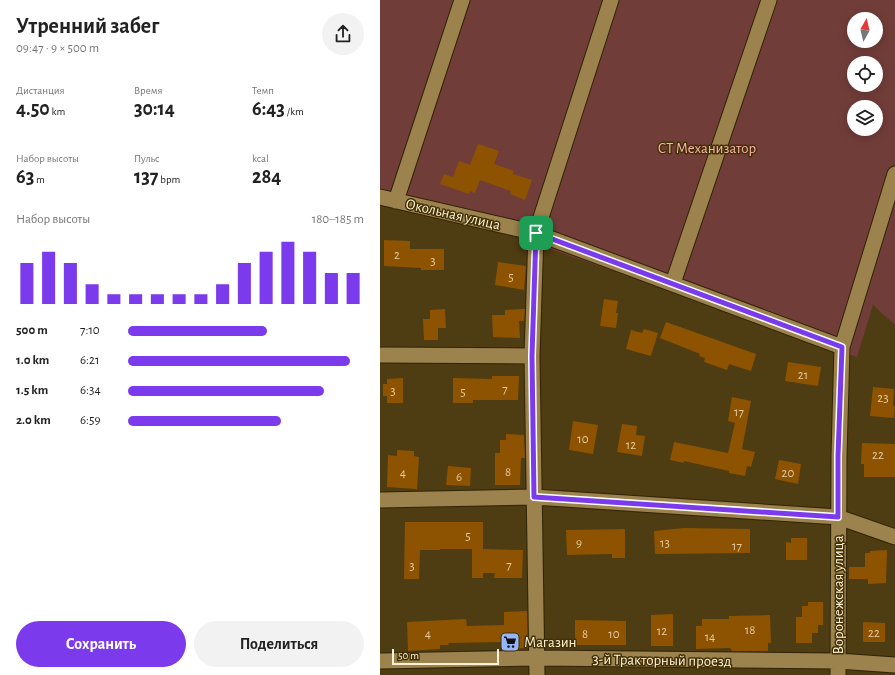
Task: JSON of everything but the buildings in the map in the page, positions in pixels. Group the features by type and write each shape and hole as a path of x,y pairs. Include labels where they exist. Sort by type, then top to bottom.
{"street":[{"path":"396,201 462,0"},
{"path":"537,675 532,356 536,233 611,0"},
{"path":"673,283 769,0"},
{"name":"Воронежская улица","path":"838,668 838,456 842,347 895,174"},
{"name":"Окольная улица","path":"380,197 536,233 842,347"},
{"path":"380,355 532,356"},
{"path":"380,500 534,497 838,517 895,537"},
{"name":"3-й Тракторный проезд","path":"380,661 536,658 838,668 895,665"}],"green space":[{"name":"СТ Механизатор","path":"380,0 895,0 895,325 873,305 857,357 380,189"}],"place":[{"name":"Магазин","path":"510,642"}],"route":[{"path":"536,233 842,347 838,456 838,517 534,497 532,356 536,233"}]}
